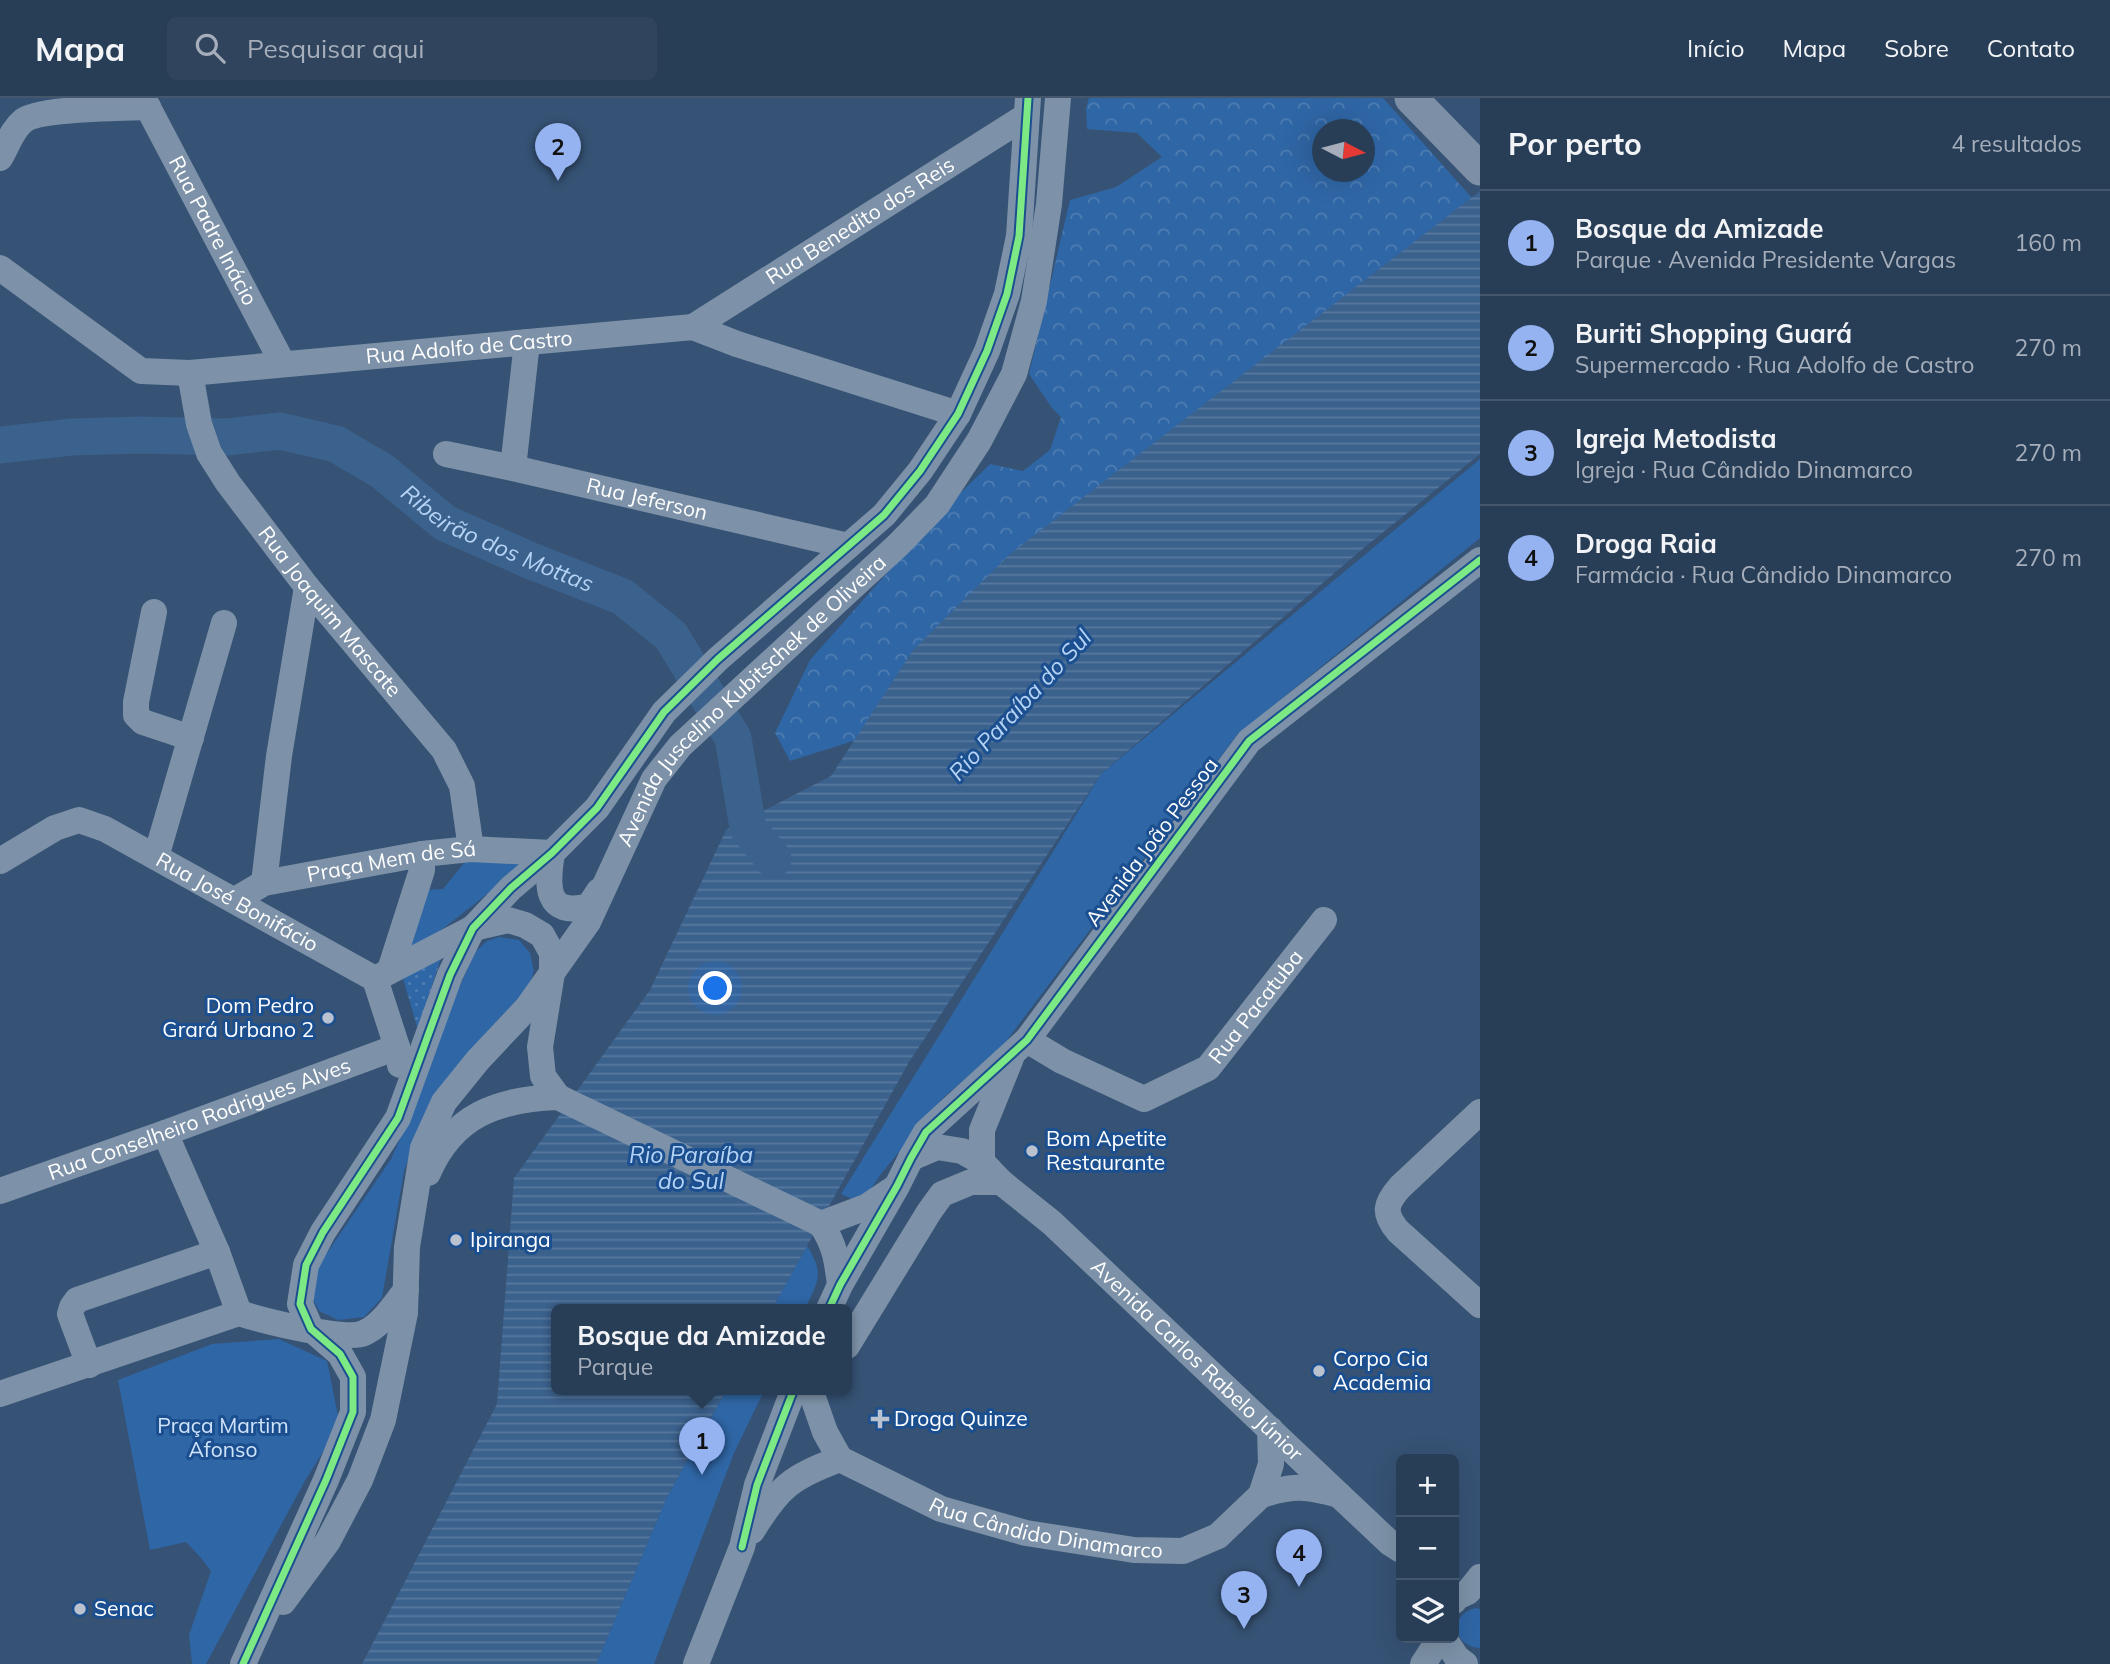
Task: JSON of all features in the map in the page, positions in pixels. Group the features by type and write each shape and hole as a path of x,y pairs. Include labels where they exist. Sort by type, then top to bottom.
{"main road":[{"path":"1411,98 1480,169"},
{"path":"1440,98 1480,141"}],"street":[{"name":"Avenida Juscelino Kubitschek de Oliveira","path":"247,1655 328,1541 360,1480 383,1420 405,1313 407,1247 423,1149 444,1102 478,1060 527,1008 588,922 654,779 680,746 898,545 937,505 979,441 1014,374 1034,301 1049,204 1058,98"},
{"path":"0,158 12,134 25,119 43,113 146,103"},
{"name":"Rua Padre Inácio","path":"146,103 283,364"},
{"name":"Avenida Juscelino Kubitschek de Oliveira","path":"311,1329 300,1304 306,1265 323,1232 398,1118 450,975 473,928 510,888 552,853 597,808 664,712 719,659 884,515 920,471 958,414 987,351 1007,294 1019,236 1027,107"},
{"name":"Rua Benedito dos Reis","path":"693,327 1027,107"},
{"name":"Rua Adolfo de Castro","path":"0,268 141,371 190,373 693,327 737,344 958,414"},
{"path":"513,468 527,342"},
{"name":"Rua Joaquim Mascate","path":"190,373 209,453 228,482 307,587 444,750 462,786 471,849"},
{"name":"Rua Jeferson","path":"446,454 848,546"},
{"name":"Avenida João Pessoa","path":"831,1304 926,1132 1021,1045 1249,741 1480,560"},
{"path":"264,883 279,756 307,587"},
{"path":"154,612 135,702 136,715 143,722 191,738"},
{"path":"156,857 224,623"},
{"name":"Rua José Bonifácio","path":"0,861 55,828 79,820 105,829 235,900 383,975"},
{"name":"Praça Mem de Sá","path":"235,900 264,883 422,853 471,849 552,853"},
{"path":"405,1097 383,975 422,870 422,853"},
{"path":"552,853 548,887 553,899 562,906 576,909 589,906 615,866"},
{"path":"383,975 473,928 508,920 525,925 542,936 552,953 552,973 540,1047 543,1076 561,1099"},
{"name":"Rua Pacatuba","path":"1021,1045 1062,1060 1144,1099 1208,1068 1324,920"},
{"name":"Avenida João Pessoa","path":"982,1161 982,1130 1021,1045"},
{"name":"Rua Conselheiro Rodrigues Alves","path":"0,1191 397,1047"},
{"path":"413,1206 436,1153 465,1121 495,1106 528,1098 561,1099 817,1222 830,1237 837,1256 840,1285"},
{"path":"1480,1112 1400,1187 1391,1197 1387,1210 1398,1231 1480,1305"},
{"path":"165,1133 217,1252 239,1313"},
{"path":"911,1157 937,1147 962,1151 982,1161 1000,1182"},
{"path":"852,1338 942,1194 971,1182 1000,1182"},
{"name":"Avenida Carlos Rabelo Júnior","path":"1000,1182 1052,1223 1396,1550"},
{"path":"817,1222 866,1207 897,1186"},
{"path":"89,1365 70,1314 77,1300 217,1252"},
{"path":"0,1394 239,1313 339,1336 363,1334 386,1316 406,1290"},
{"path":"247,1655 326,1480 353,1412 353,1377 340,1354 311,1329"},
{"path":"696,1664 742,1547 757,1485 792,1395"},
{"path":"742,1547 768,1506 785,1486 807,1471 840,1459 818,1398"},
{"name":"Rua Cândido Dinamarco","path":"840,1459 941,1509 1026,1533 1134,1550 1182,1551 1218,1536 1261,1495 1271,1464 1270,1429"},
{"path":"1261,1495 1287,1487 1313,1488 1339,1495"},
{"path":"1423,1664 1438,1643"},
{"path":"1446,1643 1465,1664"}],"green space":[{"path":"1089,98 1383,98 1480,207 869,736 790,761 775,733 810,660 941,512 990,464 1023,471 1050,450 1061,417 1029,374 1070,200 1116,187 1162,157 1137,133 1087,129 1086,108"},
{"path":"1480,459 1480,538 1237,735 1001,1048 943,1098 861,1203 841,1194 1101,774"},
{"path":"473,852 532,859 408,956 423,890 443,889"},
{"path":"499,937 519,940 530,953 534,971 527,995 426,1111 404,1171 382,1298 364,1317 338,1320 319,1311 310,1294 316,1269 391,1159 415,1106 443,1024 475,952 487,941"},
{"path":"443,952 418,1030 402,975"},
{"path":"807,1246 818,1271 818,1278 807,1304 775,1304"},
{"name":"Praça Martim Afonso","path":"279,1339 327,1361 340,1425 306,1479 206,1664 192,1664 189,1635 211,1571 186,1542 150,1550 118,1380 212,1344"},
{"path":"724,1395 762,1395 734,1453 654,1664 596,1664 667,1497"},
{"path":"1480,1609 1480,1648 1464,1642 1459,1636 1459,1621 1467,1611"}],"water":[{"name":"Rio Paraíba do Sul","path":"1480,191 1480,454 1360,551 1101,774 909,1062 775,1304 551,1304 551,1395 724,1395 667,1497 596,1664 362,1664 497,1404 514,1178 650,990 726,830 831,776 913,650 1010,554"}],"waterway":[{"name":"Ribeirão dos Mottas","path":"0,445 72,437 227,437 280,431 336,444 382,471 445,523 623,597 671,636 733,738 748,828 773,859"}],"cycle path":[{"path":"243,1664 326,1480 353,1412 353,1377 340,1354 311,1329 300,1304 306,1265 323,1232 398,1118 450,975 473,928 511,888 552,853 597,808 664,712 718,659 884,515 920,471 958,414 987,351 1007,294 1019,236 1028,98"},
{"path":"831,1304 926,1132 1027,1040 1249,741 1480,560"},
{"path":"742,1547 757,1485 792,1395"}],"place":[{"name":"Buriti Shopping Guará","path":"558,181"},
{"name":"Dom Pedro Grará Urbano 2","path":"328,1018"},
{"name":"Bom Apetite Restaurante","path":"1032,1151"},
{"name":"Ipiranga","path":"456,1240"},
{"name":"Corpo Cia Academia","path":"1319,1371"},
{"name":"Droga Quinze","path":"880,1419"},
{"name":"Bosque da Amizade","path":"702,1475"},
{"name":"Droga Raia","path":"1299,1587"},
{"name":"Senac","path":"80,1609"},
{"name":"Igreja Metodista","path":"1244,1629"}]}
